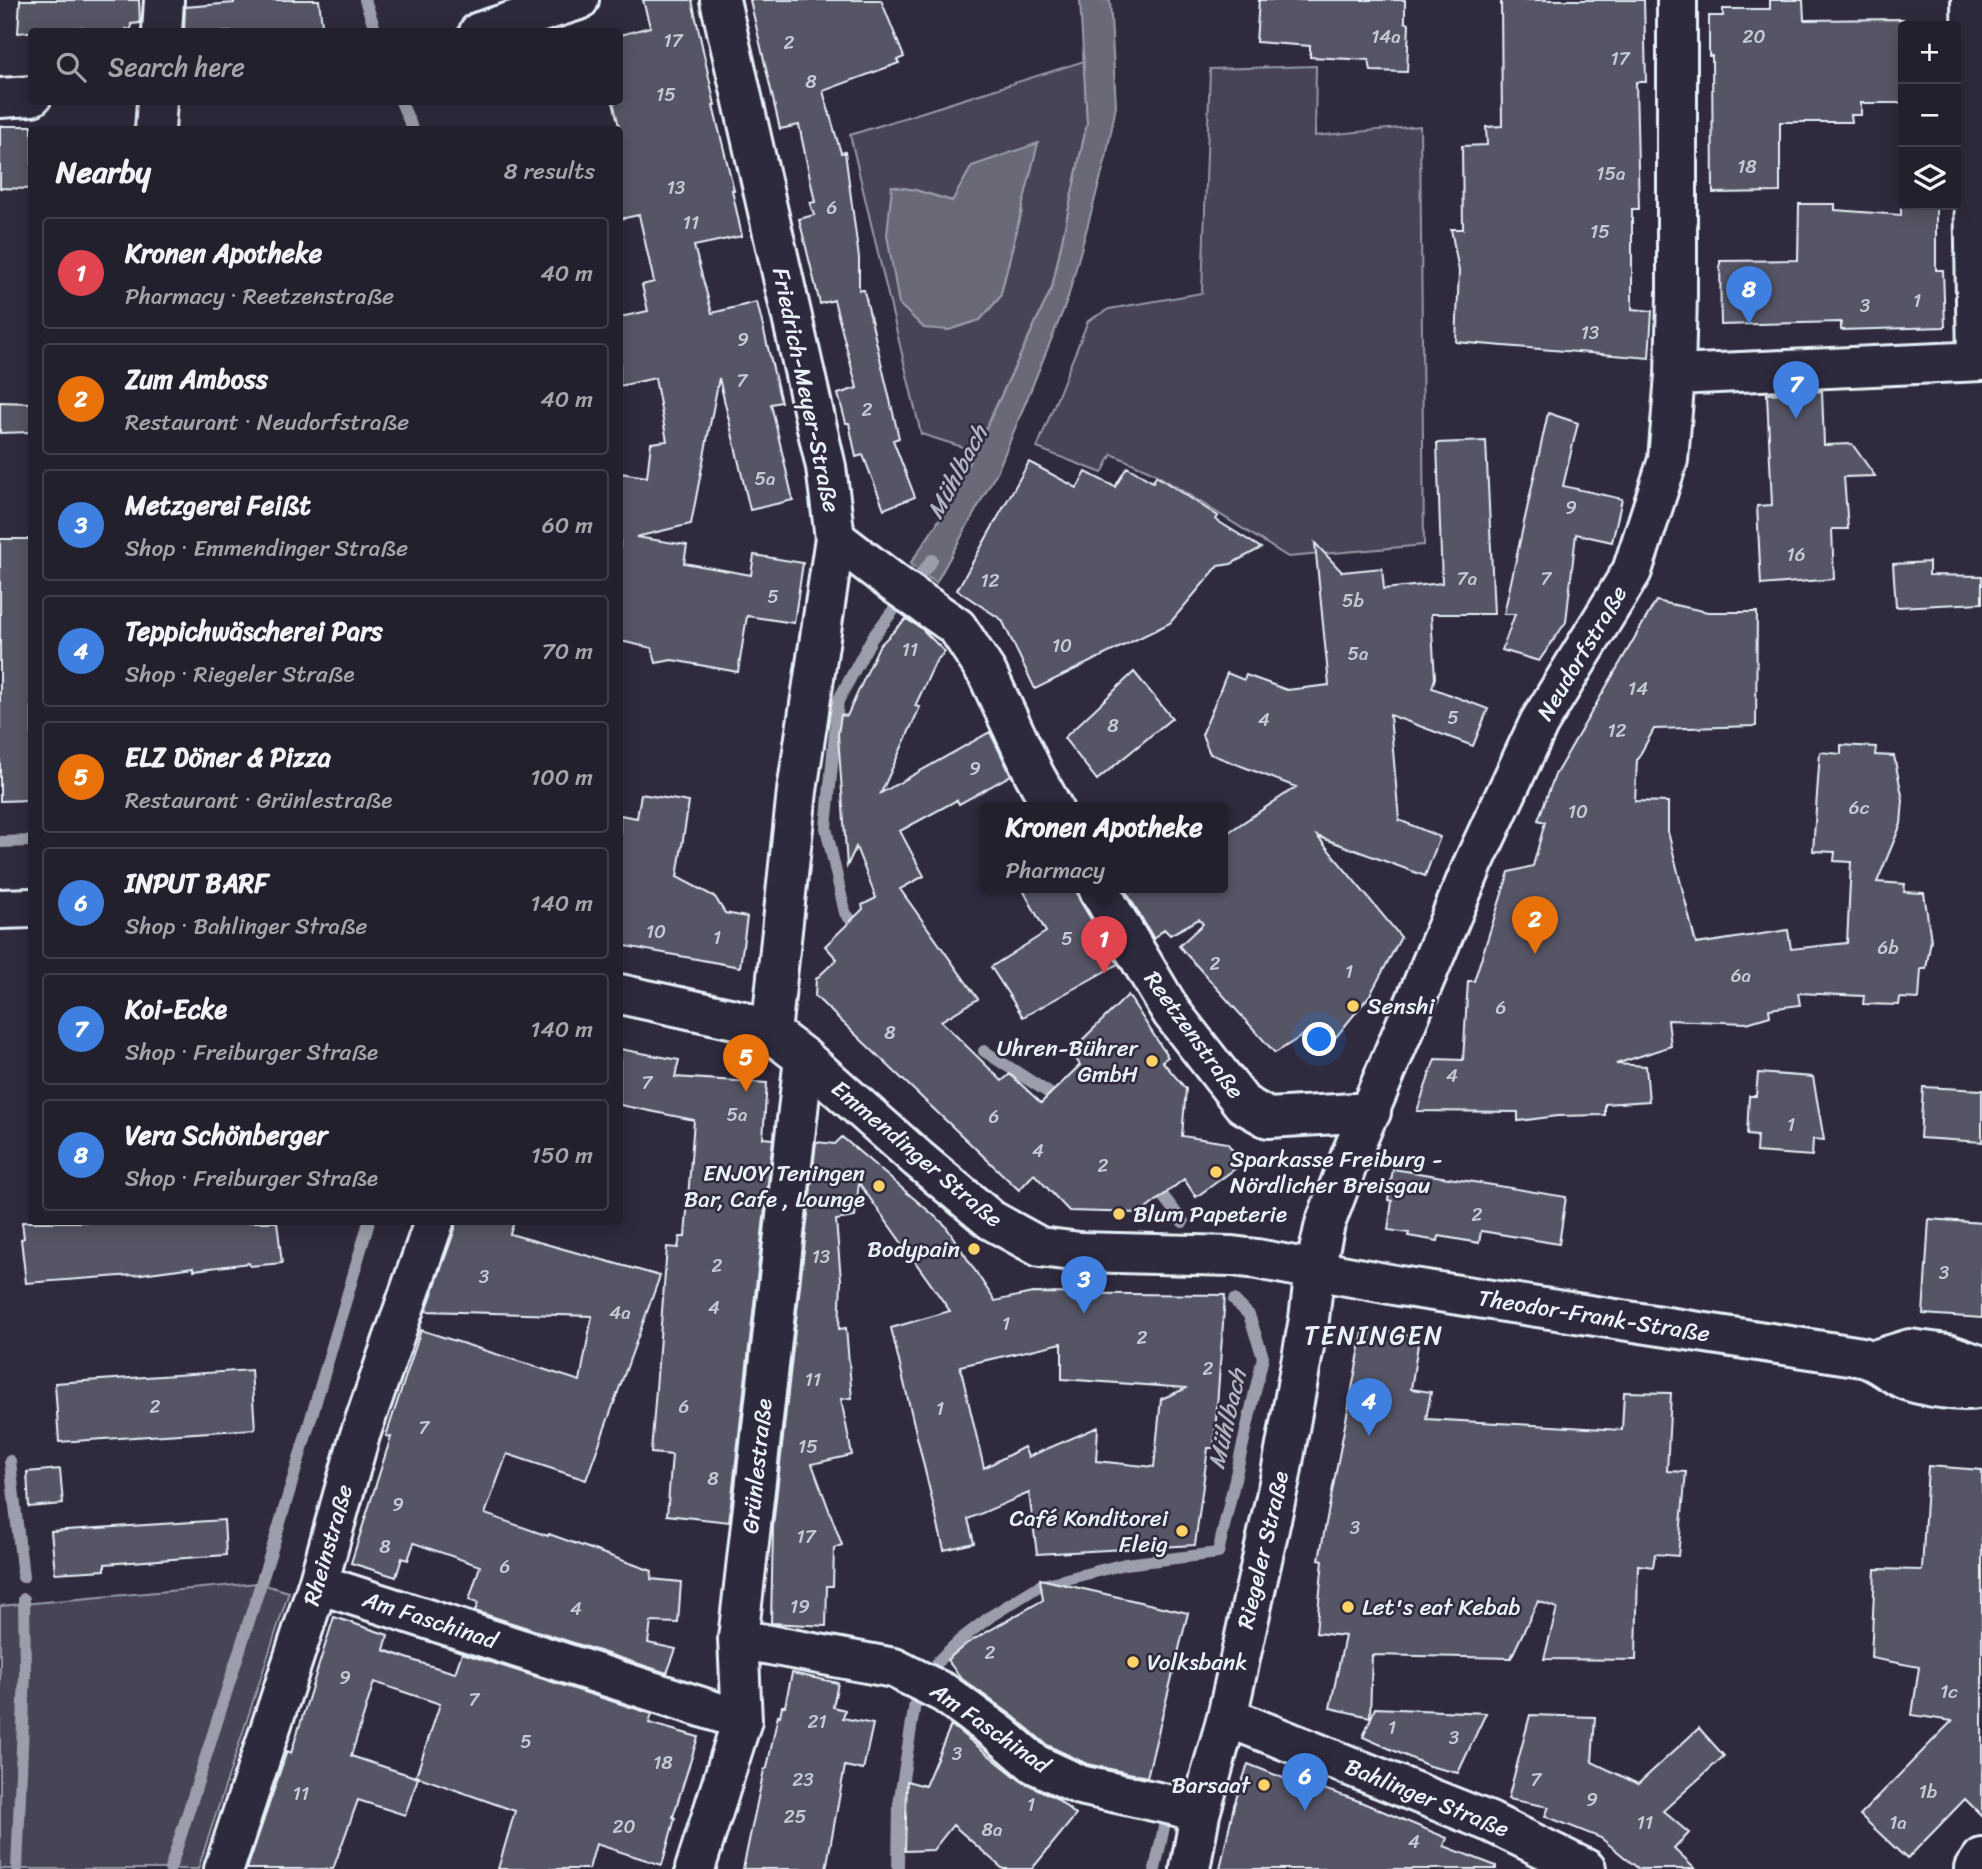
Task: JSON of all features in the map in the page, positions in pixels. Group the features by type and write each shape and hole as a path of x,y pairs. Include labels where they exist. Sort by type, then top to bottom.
{"street":[{"path":"162,28 164,0"},
{"path":"492,28 579,0"},
{"name":"Friedrich-Meyer-Straße","path":"720,0 826,467 835,538 797,790 771,1033"},
{"name":"Neudorfstraße","path":"1315,1269 1325,1224 1351,1155 1440,947 1455,905 1539,723 1632,571 1668,460 1675,375 1677,0"},
{"path":"1675,375 1979,361 1971,0"},
{"path":"0,98 28,96"},
{"path":"155,126 157,105"},
{"path":"835,538 957,627 987,673 1049,802"},
{"name":"Reetzenstraße","path":"1101,893 1172,1013 1243,1104 1268,1118 1371,1112"},
{"path":"0,909 28,908"},
{"name":"Emmendinger Straße","path":"623,996 739,1020 771,1033 804,1058 991,1220 1040,1247 1119,1254 1232,1256 1315,1269"},
{"name":"Grünlestraße","path":"695,1869 742,1720 738,1639 804,1058"},
{"name":"Rheinstraße","path":"224,1869 318,1584 360,1434 433,1225"},
{"name":"Theodor-Frank-Straße","path":"1315,1269 1390,1285 1874,1360 1905,1380 1971,1391 1982,1388"},
{"name":"Riegeler Straße","path":"1190,1869 1200,1814 1227,1717 1280,1479 1309,1319 1315,1269"},
{"name":"Theodor-Frank-Straße","path":"1874,1360 1910,1349 1948,1354 1982,1366"},
{"name":"Am Faschinad","path":"318,1584 742,1720"},
{"name":"Am Faschinad","path":"738,1639 894,1668 944,1693 1000,1734 1035,1764 1080,1785 1176,1806 1200,1814"},
{"name":"Bahlinger Straße","path":"1227,1717 1490,1822 1586,1869"},
{"path":"1974,1869 1982,1858"}],"shaded area":[{"path":"1084,61 1087,123 1052,288 975,451 921,434 850,135","holes":["1016,152 1022,211 1000,297 980,320 892,187 915,190 953,201 972,166"]},
{"path":"1316,66 1315,136 1420,126 1424,545 1288,557 1152,472 1112,454 1102,473 1037,448 1088,321 1109,309 1202,293 1210,69"},
{"path":"258,1583 289,1592 198,1869 0,1869 0,1606"}],"water":[{"path":"1080,0 1110,0 1116,106 1106,158 1067,301 998,470 936,583 910,564 936,525 975,451 1052,288 1087,123"},
{"path":"1038,143 1000,297 980,320 949,330 924,328 899,304 887,235 892,186 952,201 972,166"}],"building":[{"path":"20,0 139,0 140,23 131,24 131,28 28,28 28,32 18,33"},
{"path":"234,0 319,0 322,28 184,28 185,7 234,3"},
{"path":"643,0 692,0 742,236 694,246 712,313 757,302 781,402 771,404 793,500 750,510 719,378 691,524 636,537 687,545 684,563 751,575 754,555 803,563 794,623 747,616 738,672 672,660 656,663 652,648 623,642 623,473 647,477 651,443 667,441 655,378 623,385 623,316 648,311 642,285 654,282 639,215 623,218 623,126 619,126 614,105 623,105 623,34 650,27"},
{"path":"750,0 881,0 904,57 897,60 899,63 823,91 841,153 845,152 859,258 859,290 864,290 899,438 893,440 915,497 884,509 863,455 856,457 849,423 846,423 838,394 857,388 834,300 820,304 799,219 814,215 810,203 815,202 799,125 780,129"},
{"path":"1259,0 1405,0 1405,22 1409,24 1407,72 1371,71 1369,60 1310,57 1310,46 1256,42"},
{"path":"1501,0 1644,0 1646,82 1636,82 1639,209 1632,209 1632,309 1652,311 1649,358 1456,342 1459,271 1451,229 1463,229 1462,146 1487,145 1486,127 1502,126"},
{"path":"1770,0 1803,0 1804,20 1903,19 1898,21 1898,103 1861,103 1861,115 1851,115 1852,122 1780,122 1780,192 1713,193 1709,16 1723,16 1723,9 1770,9"},
{"path":"0,126 28,126 28,189 0,188"},
{"path":"1799,204 1835,204 1835,210 1901,215 1901,210 1936,210 1936,270 1943,270 1945,327 1841,330 1841,322 1721,325 1720,261 1798,260"},
{"path":"1822,391 1824,445 1852,444 1875,476 1844,477 1848,529 1832,529 1834,579 1761,585 1757,506 1772,505 1767,394"},
{"path":"0,402 28,403 28,432 0,433"},
{"path":"1548,413 1578,423 1563,486 1622,499 1612,542 1576,534 1566,622 1539,661 1502,650 1515,614 1504,614"},
{"path":"1486,441 1494,614 1431,614 1435,678 1432,688 1488,709 1473,746 1390,715 1399,820 1440,837 1425,876 1317,836 1401,937 1370,995 1323,1053 1310,1031 1275,1053 1179,946 1203,924 1199,919 1170,935 1164,929 1154,939 1127,893 1228,893 1228,833 1296,787 1210,754 1202,735 1227,673 1244,680 1246,675 1287,690 1329,685 1315,543 1342,572 1382,568 1384,589 1442,583 1437,443"},
{"path":"1029,462 1077,488 1086,472 1115,487 1127,467 1153,482 1156,476 1218,516 1216,520 1261,548 1231,564 1218,566 1170,623 1035,689 1002,620 957,590"},
{"path":"0,539 28,539 28,800 0,801"},
{"path":"1929,562 1929,575 1982,576 1982,603 1896,607 1893,564"},
{"path":"1656,601 1708,612 1757,612 1756,726 1654,729 1637,760 1635,801 1668,802 1668,832 1696,944 1788,930 1791,949 1847,943 1851,862 1834,861 1835,852 1813,851 1820,752 1841,754 1841,745 1876,747 1875,755 1894,756 1903,800 1901,824 1877,882 1905,884 1904,892 1924,893 1931,940 1926,969 1921,969 1919,999 1900,998 1899,1005 1863,1004 1864,996 1798,993 1800,1005 1769,1009 1770,1016 1747,1023 1668,1020 1671,1046 1616,1064 1646,1066 1649,1101 1605,1104 1605,1115 1558,1116 1518,1121 1518,1112 1417,1111 1435,1059 1463,1060 1468,981 1474,981 1509,872 1533,866 1545,822 1538,820 1555,775"},
{"path":"906,619 921,628 945,652 936,661 915,706 920,707 881,793 990,732 1011,775 959,804 957,800 900,831 924,876 900,889 978,999 941,1021 1002,1081 1010,1074 1041,1103 1080,1065 1071,1051 1128,995 1168,1057 1162,1061 1186,1089 1182,1136 1227,1143 1243,1163 1196,1197 1184,1179 1141,1213 1069,1211 1034,1174 1019,1190 815,996 816,979 837,959 825,946 863,909 862,905 876,898 856,847 847,866 838,734 841,715 847,716 879,646"},
{"path":"1134,672 1172,718 1097,780 1064,738"},
{"path":"641,794 689,802 677,877 715,897 725,913 747,917 740,967 623,946 623,816 637,818"},
{"path":"1025,893 1077,893 1118,964 1023,1017 991,967 1046,932"},
{"path":"623,1050 679,1060 675,1077 767,1083 763,1138 773,1139 729,1522 667,1515 672,1455 651,1453 667,1247 678,1248 680,1237 685,1237 694,1120 623,1106"},
{"path":"1758,1073 1813,1077 1824,1140 1813,1139 1812,1156 1756,1152 1757,1136 1747,1135 1749,1096 1756,1096"},
{"path":"1923,1087 1982,1090 1982,1142 1920,1138"},
{"path":"842,1137 945,1225 995,1301 1032,1293 1225,1295 1214,1448 1208,1448 1195,1545 1037,1554 1029,1493 968,1519 974,1543 944,1550 891,1328 950,1311 859,1183 855,1217 836,1220 841,1280 839,1329 846,1328 852,1398 841,1399 852,1455 812,1464 842,1545 834,1548 833,1586 827,1586 826,1626 771,1623 773,1527 816,1142 835,1144","holes":["1062,1343 1062,1379 1187,1388 1161,1399 1154,1467 1096,1461 1098,1427 1028,1457 1024,1447 984,1468 960,1366"]},
{"path":"1393,1169 1566,1197 1559,1244 1481,1231 1479,1243 1439,1236 1438,1241 1388,1230 1392,1201 1388,1200"},
{"path":"1929,1219 1982,1223 1982,1318 1923,1314"},
{"path":"22,1222 28,1222 28,1225 277,1225 282,1263 250,1266 249,1263 194,1270 194,1267 134,1275 26,1283 21,1239 24,1238"},
{"path":"455,1225 513,1225 510,1234 660,1276 586,1480 507,1454 485,1514 652,1571 651,1579 681,1582 678,1623 651,1622 648,1643 676,1649 667,1673 475,1611 478,1603 469,1600 480,1566 414,1543 408,1560 402,1558 396,1577 351,1563 391,1437 386,1436 421,1330 580,1381 592,1316 426,1311"},
{"path":"1364,1327 1419,1338 1411,1389 1431,1392 1426,1419 1622,1430 1624,1392 1671,1393 1667,1471 1686,1472 1678,1556 1655,1554 1653,1567 1638,1565 1636,1660 1544,1659 1557,1608 1538,1601 1511,1658 1372,1655 1370,1717 1330,1708 1345,1636 1316,1633 1323,1560 1319,1559"},
{"path":"251,1370 255,1429 59,1442 55,1383"},
{"path":"1928,1466 1982,1470 1982,1816 1965,1799 1907,1859 1860,1815 1952,1721 1912,1715 1919,1667 1871,1658 1875,1569 1922,1570"},
{"path":"60,1469 63,1504 29,1507 27,1472"},
{"path":"224,1520 226,1555 105,1564 105,1570 55,1573 51,1531"},
{"path":"1040,1579 1188,1613 1147,1777 1087,1764 1047,1745 962,1679 947,1660 966,1644 1043,1600"},
{"path":"334,1617 388,1635 384,1650 421,1663 455,1673 462,1653 652,1714 649,1723 698,1737 673,1817 675,1818 662,1865 596,1844 589,1869 498,1869 515,1811 416,1776 440,1704 374,1682 351,1756 418,1778 405,1815 358,1800 333,1869 247,1869 287,1751 291,1753"},
{"path":"792,1673 838,1683 833,1707 845,1710 843,1718 873,1724 863,1770 845,1766 826,1869 743,1869 764,1770 767,1768 778,1715 780,1716 782,1706 785,1706"},
{"path":"1375,1708 1486,1713 1458,1773 1429,1766 1363,1737"},
{"path":"1530,1715 1595,1717 1592,1762 1638,1784 1699,1728 1724,1756 1663,1811 1689,1833 1674,1849 1695,1869 1639,1869 1601,1838 1545,1816 1549,1807 1508,1799"},
{"path":"951,1725 1021,1781 1056,1798 1076,1815 1032,1869 1003,1869 953,1825 933,1850 905,1851 907,1781 925,1786"},
{"path":"1248,1764 1311,1789 1318,1787 1356,1800 1447,1838 1444,1846 1496,1866 1496,1869 1220,1869 1234,1805"}],"waterway":[{"path":"365,0 375,28"},
{"path":"402,105 411,126"},
{"name":"Mühlbach","path":"861,931 845,913 826,828 838,701 872,638 932,560"},
{"path":"0,842 28,841"},
{"name":"Mühlbach","path":"984,1051 1063,1102"},
{"name":"Mühlbach","path":"1163,1196 1183,1222"},
{"path":"170,1869 277,1533 368,1225"},
{"path":"898,1869 899,1804 915,1703 939,1660 991,1616 1039,1586 1125,1564 1218,1553 1263,1357 1249,1315 1234,1300"},
{"path":"10,1461 23,1577"},
{"path":"17,1869 25,1674 24,1599"},
{"name":"Mühlbach","path":"1155,1869 1167,1813"}],"place":[{"name":"Vera Schönberger","path":"1749,324"},
{"name":"Koi-Ecke","path":"1796,419"},
{"name":"Zum Amboss","path":"1535,954"},
{"name":"Kronen Apotheke","path":"1104,974"},
{"name":"Senshi","path":"1353,1006"},
{"name":"Uhren-Bührer GmbH","path":"1152,1061"},
{"name":"ELZ Döner & Pizza","path":"746,1092"},
{"name":"Sparkasse Freiburg - Nördlicher Breisgau","path":"1216,1172"},
{"name":"ENJOY Teningen Bar, Cafe , Lounge","path":"879,1186"},
{"name":"Blum Papeterie","path":"1119,1214"},
{"name":"Bodypain","path":"974,1249"},
{"name":"Metzgerei Feißt","path":"1084,1314"},
{"name":"Teppichwäscherei Pars","path":"1369,1436"},
{"name":"Café Konditorei Fleig","path":"1182,1531"},
{"name":"Let's eat Kebab","path":"1348,1607"},
{"name":"Volksbank","path":"1133,1662"},
{"name":"Barsaat","path":"1264,1785"},
{"name":"INPUT BARF","path":"1305,1811"}],"district":[{"name":"TENINGEN","path":"1374,1335"}]}
